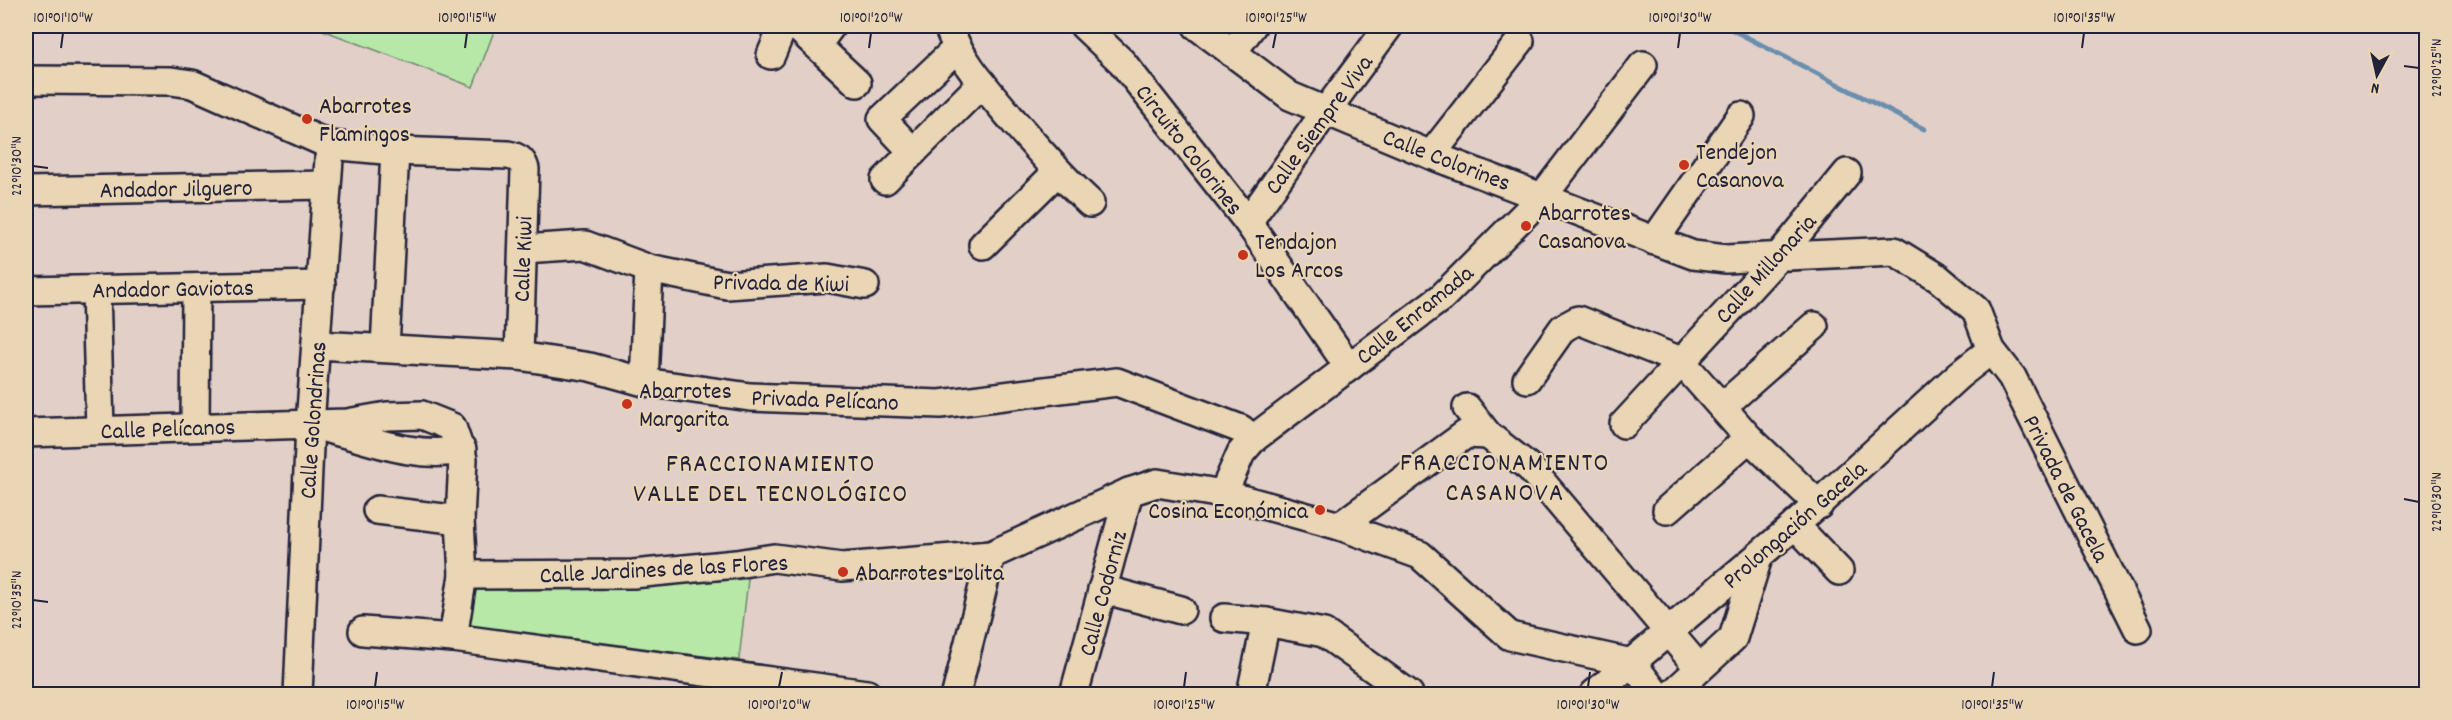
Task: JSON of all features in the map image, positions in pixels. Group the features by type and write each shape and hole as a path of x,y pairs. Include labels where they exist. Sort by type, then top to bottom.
{"street":[{"path":"771,55 783,26"},
{"path":"796,26 824,35 857,83"},
{"name":"Circuito Colorines","path":"1084,26 1122,62 1248,222 1349,368"},
{"name":"Calle Colorines","path":"1197,26 1290,96 1431,155 1544,196 1693,255 1726,259 1894,251 1938,278 1976,310 1992,350"},
{"path":"1232,53 1252,26"},
{"name":"Calle Siempre Viva","path":"1248,222 1389,26"},
{"path":"913,152 882,119 952,37 982,83 1057,172 1090,203"},
{"path":"1431,155 1520,41"},
{"name":"Calle Enramada","path":"1223,494 1241,453 1252,439 1442,297 1544,196 1643,65"},
{"path":"26,80 171,81 192,84 330,145 395,151 385,348"},
{"path":"885,180 982,83"},
{"path":"1654,241 1741,116"},
{"name":"Calle Golondrinas","path":"298,694 310,425 330,145"},
{"name":"Calle Kiwi","path":"395,151 508,154 523,161 525,169 519,356"},
{"path":"983,245 1057,172"},
{"name":"Calle Millonaria","path":"1624,424 1779,256 1847,173"},
{"name":"Andador Jilguero","path":"26,191 327,185"},
{"name":"Privada de Kiwi","path":"523,249 585,245 649,269 726,285 827,278 865,285"},
{"path":"644,382 649,269"},
{"name":"Andador Gaviotas","path":"26,291 321,285"},
{"path":"195,426 196,288"},
{"path":"96,290 100,429"},
{"path":"1527,379 1563,328 1578,320 1681,361 1749,438 1819,505"},
{"path":"1722,407 1814,326"},
{"name":"Privada Pelícano","path":"317,345 519,356 591,367 644,382 750,397 940,404 1117,382 1241,429 1252,439"},
{"name":"Prolongación Gacela","path":"1594,694 1758,558 1819,505 1959,375 1992,350"},
{"name":"Privada de Gacela","path":"1992,350 2012,377 2138,629"},
{"path":"1467,408 1488,435 1530,468 1699,669"},
{"path":"310,425 347,423 387,416 422,415 452,427 462,450 460,520 463,575 453,638"},
{"path":"310,425 413,452 442,454 462,450"},
{"name":"Calle Pelícanos","path":"26,433 195,426 310,425"},
{"path":"1340,526 1466,434 1488,435"},
{"path":"1667,510 1749,438"},
{"name":"Calle Jardines de las Flores","path":"463,575 633,574 774,558 842,567 990,555 1129,492 1157,483 1223,494 1340,526 1420,555 1510,636 1632,663"},
{"name":"Calle Codorniz","path":"1077,693 1102,589 1129,492"},
{"path":"376,510 460,520"},
{"path":"1796,525 1839,571"},
{"path":"956,694 990,555"},
{"path":"1672,694 1732,638 1758,558"},
{"path":"1102,589 1181,610"},
{"path":"1224,618 1266,622 1324,633 1409,694"},
{"path":"1251,694 1266,622"},
{"path":"363,631 453,638 867,694"},
{"path":"1632,663 1656,694"}],"green space":[{"path":"312,26 496,26 473,87"},
{"path":"748,579 739,660 463,629 469,586 588,589"}],"waterway":[{"path":"1725,26 1924,129"}],"place":[{"name":"Abarrotes Flamingos","path":"307,119"},
{"name":"Tendejon Casanova","path":"1684,165"},
{"name":"Abarrotes Casanova","path":"1526,226"},
{"name":"Tendajon Los Arcos","path":"1243,255"},
{"name":"Abarrotes Margarita","path":"627,404"},
{"name":"Cosina Económica","path":"1320,510"},
{"name":"Abarrotes Lolita","path":"843,572"}],"district":[{"name":"FRACCIONAMIENTO CASANOVA","path":"1505,476"},
{"name":"FRACCIONAMIENTO VALLE DEL TECNOLÓGICO","path":"771,477"}]}
